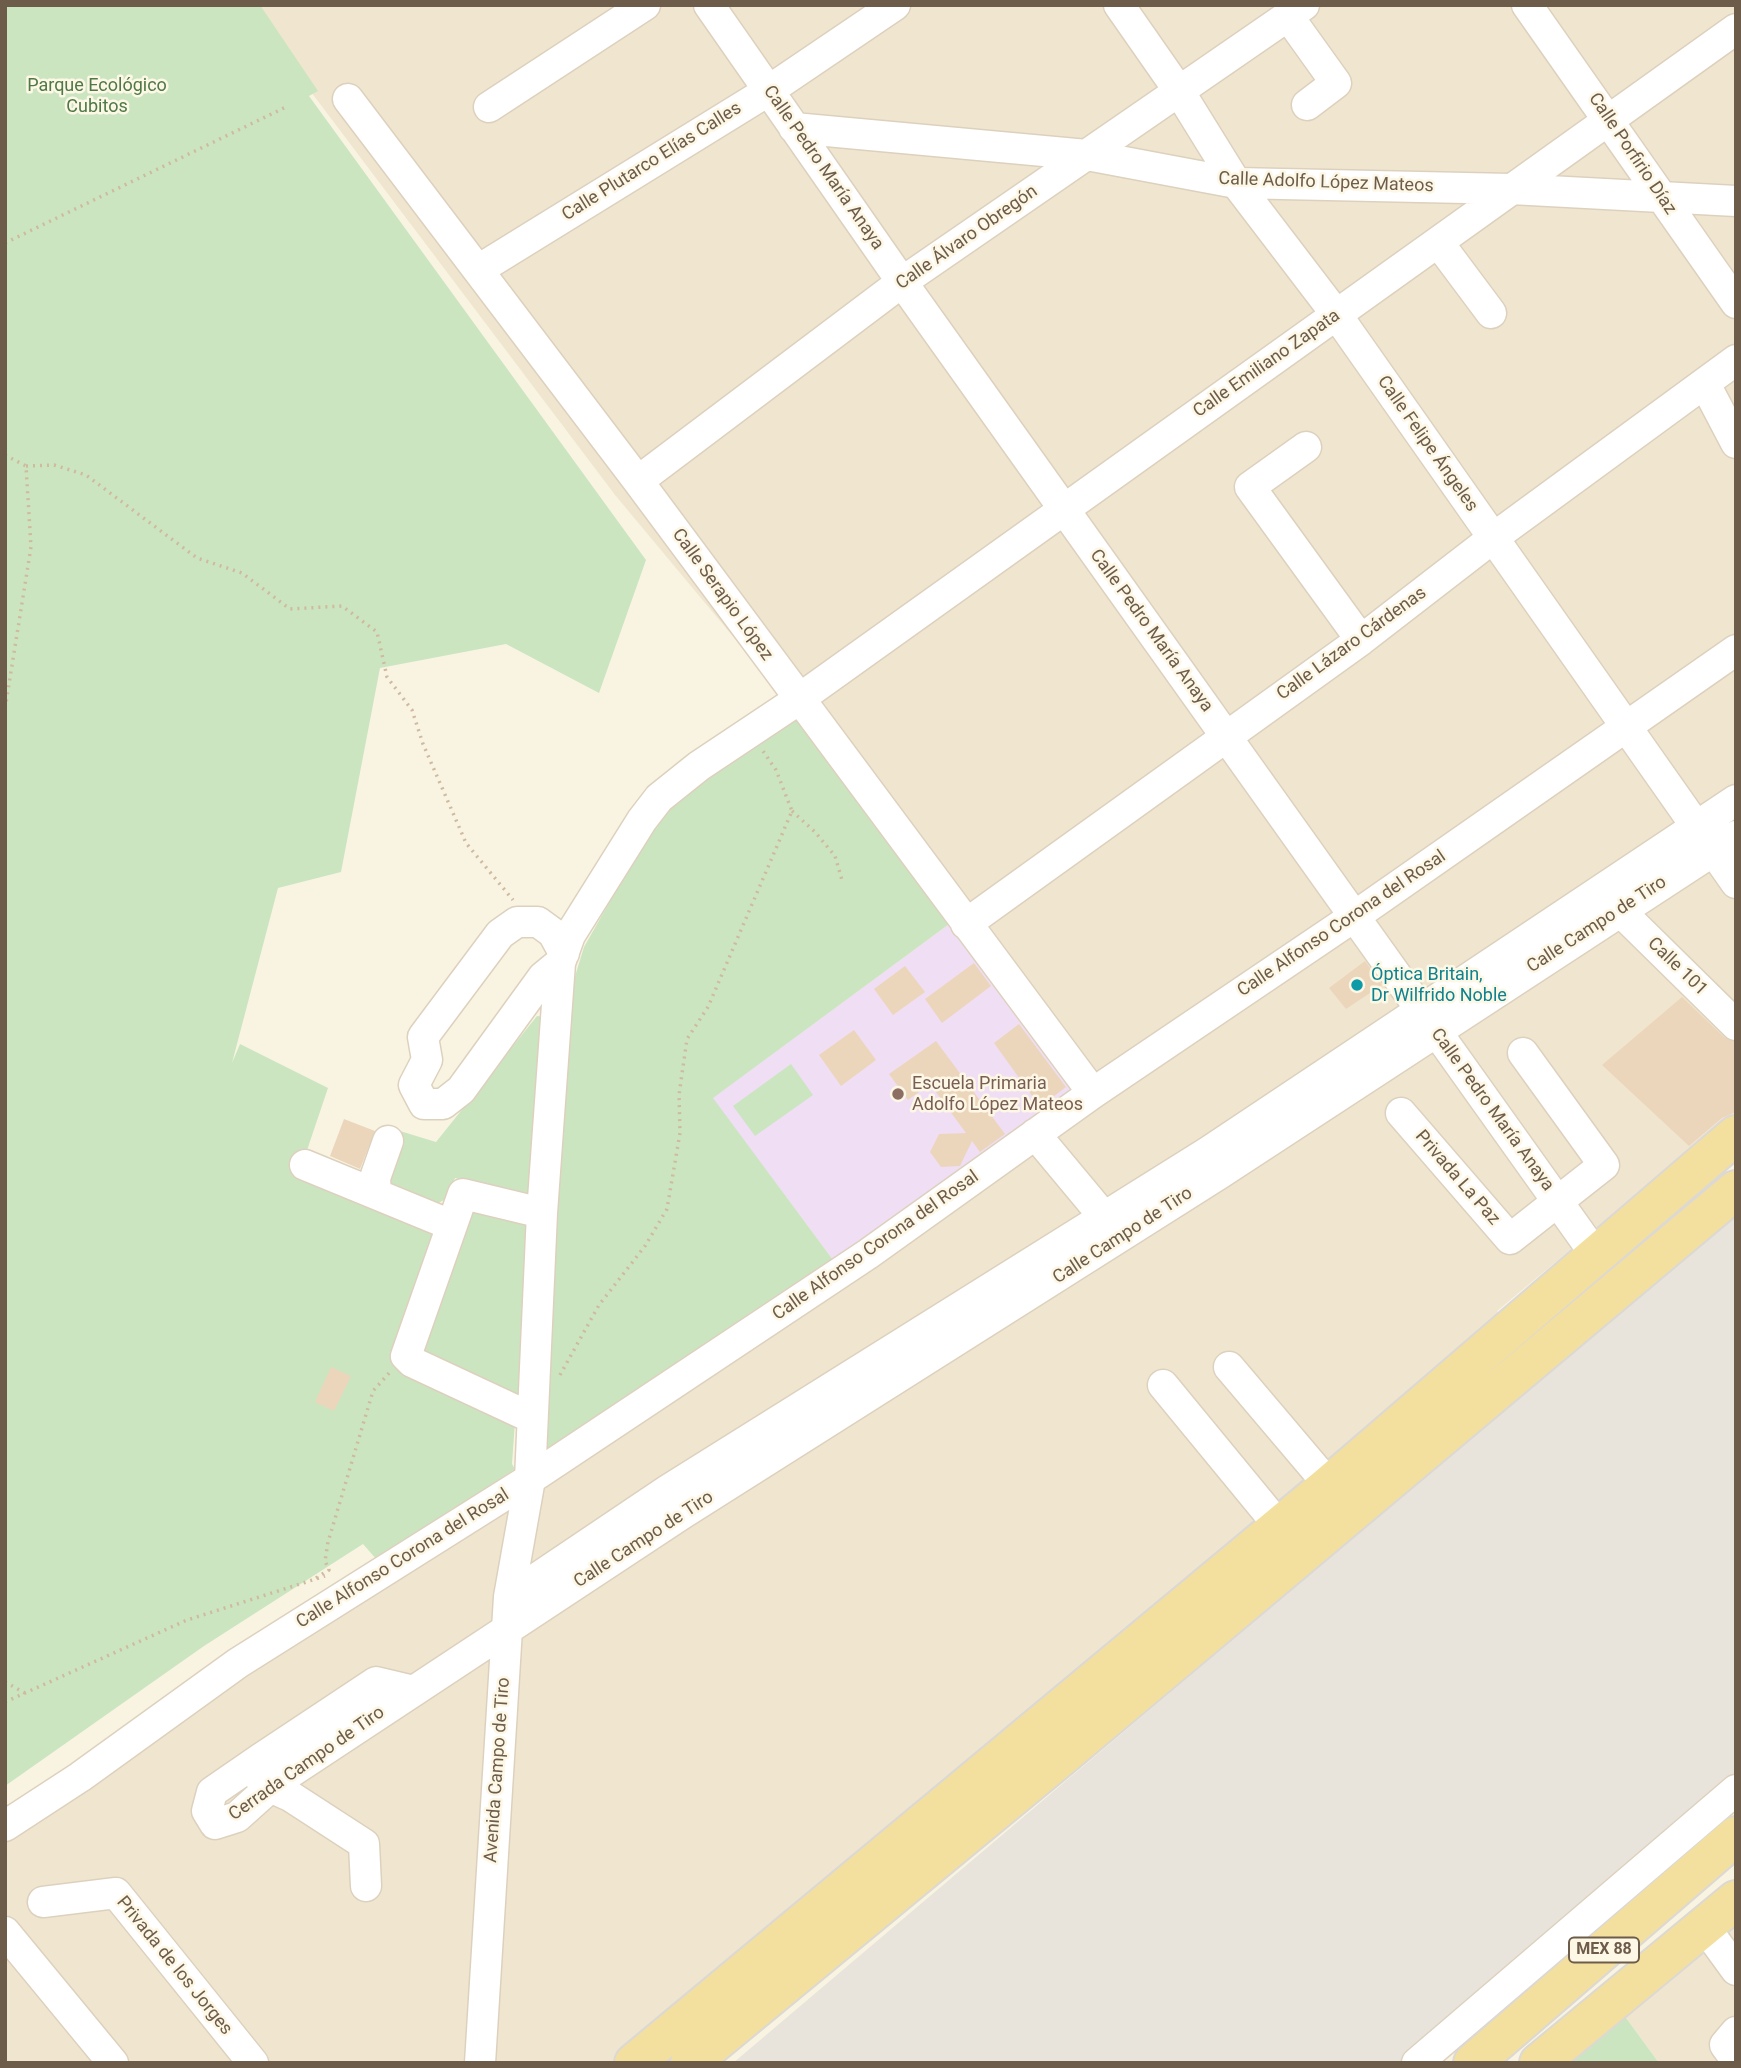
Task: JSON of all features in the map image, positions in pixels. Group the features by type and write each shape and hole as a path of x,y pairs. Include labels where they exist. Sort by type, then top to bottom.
{"main road":[{"path":"690,2063 1056,1761 1309,1512 1595,1254 1736,1135"},
{"path":"634,2063 1309,1512 1736,1190"},
{"name":"MEX 88","path":"1472,2063 1736,1836"},
{"name":"MEX 88","path":"1539,2063 1736,1900"}],"street":[{"path":"489,107 645,5"},
{"name":"Calle Pedro María Anaya","path":"709,5 1063,509 1595,1254"},
{"name":"Calle Plutarco Elías Calles","path":"478,270 768,91 895,5"},
{"name":"Calle Felipe Ángeles","path":"1119,5 1179,91 1236,183 1336,314 1696,825 1724,843 1736,883"},
{"name":"Calle Porfirio Díaz","path":"1527,5 1736,303"},
{"path":"1296,11 1336,83 1307,105"},
{"name":"Calle Álvaro Obregón","path":"638,481 902,282 1296,11"},
{"name":"Calle Emiliano Zapata","path":"562,958 570,934 642,820 659,798 1736,29"},
{"name":"Calle Serapio López","path":"348,99 638,481 1093,1093"},
{"name":"Calle Adolfo López Mateos","path":"794,128 1087,155 1236,183 1511,189 1736,201"},
{"path":"1437,242 1491,313"},
{"name":"Calle Lázaro Cárdenas","path":"966,924 1361,640 1493,538 1736,360"},
{"path":"1705,384 1736,443"},
{"path":"1307,447 1250,487 1361,640"},
{"name":"Calle Alfonso Corona del Rosal","path":"5,1826 80,1777 238,1663 530,1479 868,1254 1093,1093 1355,916 1736,650"},
{"name":"Calle Campo de Tiro","path":"509,1597 675,1502 843,1394 1045,1271 1427,1020 1696,825 1736,800"},
{"name":"Calle Campo de Tiro","path":"1045,1271 1105,1218 1427,1020 1619,910 1724,843"},
{"name":"Calle 101","path":"1619,910 1736,1025"},
{"path":"517,922 538,922 553,933 562,958 543,976 461,1090 443,1104 424,1104 414,1085 427,1060 423,1037 500,934 517,922"},
{"name":"Avenida Campo de Tiro","path":"480,2063 506,1631 509,1597 530,1479 542,1213 562,958"},
{"name":"Privada La Paz","path":"1402,1113 1510,1239 1604,1165 1523,1054"},
{"path":"1035,1134 1105,1218"},
{"path":"376,1194 375,1178 388,1141"},
{"path":"306,1165 451,1225"},
{"path":"532,1409 412,1362 406,1356 463,1194 542,1213"},
{"path":"1229,1367 1309,1512"},
{"path":"1163,1385 1309,1512"},
{"name":"Calle Campo de Tiro","path":"506,1631 675,1502"},
{"name":"Cerrada Campo de Tiro","path":"366,1886 364,1844 259,1777 376,1682 414,1691 506,1631"},
{"path":"1417,2063 1736,1790"},
{"name":"Privada de los Jorges","path":"43,1902 116,1893 253,2063"},
{"path":"1704,1926 1736,1970"},
{"path":"5,1932 113,2063"},
{"path":"1736,2032 1724,2045 1736,2060"}],"path":[{"path":"5,243 288,106"},
{"path":"5,456 26,466 54,465 86,475 197,558 242,573 290,609 342,606 377,632 387,677 412,710 423,744 466,843 516,904 517,922"},
{"path":"5,709 31,547 26,466"},
{"path":"750,732 776,770 792,811 815,832 835,856 842,880"},
{"path":"532,1409 561,1374 599,1305 645,1246 667,1209 680,1133 679,1095 687,1039 708,1007 792,811"},
{"path":"312,1581 329,1570 325,1561 328,1542 373,1391 406,1356"},
{"path":"5,1702 187,1620 335,1573"},
{"path":"5,1682 25,1693"}],"shaded area":[{"path":"253,5 1736,5 1736,1157 1691,1149 1497,1311 1522,1341 664,2063 5,2063 5,1815 1092,1089 956,904 615,495 311,92"},
{"name":"Escuela Primaria Adolfo López Mateos","path":"956,919 1084,1089 836,1264 712,1098"},
{"path":"1736,1213 1736,1775 1400,2063 733,2063"},
{"path":"1736,1915 1736,2063 1659,2063 1621,2011"}],"green space":[{"name":"Parque Ecológico Cubitos","path":"5,5 260,5 318,91 309,96 646,560 599,693 506,644 380,668 341,872 278,888 232,1063 240,1044 328,1088 299,1174 441,1234 400,1344 515,1422 512,1464 515,1469 377,1560 363,1544 204,1646 5,1786"},
{"path":"790,715 802,717 956,919 713,1098 836,1264 537,1466 564,1012 584,947 662,809"},
{"path":"537,1016 547,1017 534,1197 455,1178 447,1198 437,1204 383,1182 400,1131 436,1142"},
{"path":"791,1064 813,1095 755,1136 733,1106"},
{"path":"466,1208 531,1226 522,1404 421,1359"},
{"path":"1621,2011 1659,2063 1562,2063"}],"building":[{"name":"Óptica Britain, Dr Wilfrido Noble","path":"1365,961 1382,985 1346,1009 1329,988"},
{"path":"974,963 991,986 942,1023 925,999"},
{"path":"905,966 925,992 893,1015 874,989"},
{"path":"1682,997 1724,1037 1736,1042 1736,1112 1722,1118 1689,1146 1602,1065"},
{"path":"1019,1024 1066,1087 1040,1107 994,1043"},
{"path":"854,1030 876,1060 841,1086 819,1055"},
{"path":"936,1041 1005,1134 980,1152 972,1141 960,1166 941,1167 930,1152 939,1134 966,1133 930,1084 908,1100 889,1074"},
{"path":"344,1119 375,1131 360,1169 330,1156"},
{"path":"331,1367 351,1376 334,1411 315,1402"}],"place":[{"name":"Óptica Britain, Dr Wilfrido Noble","path":"1357,985"},
{"name":"Escuela Primaria Adolfo López Mateos","path":"898,1094"}]}
